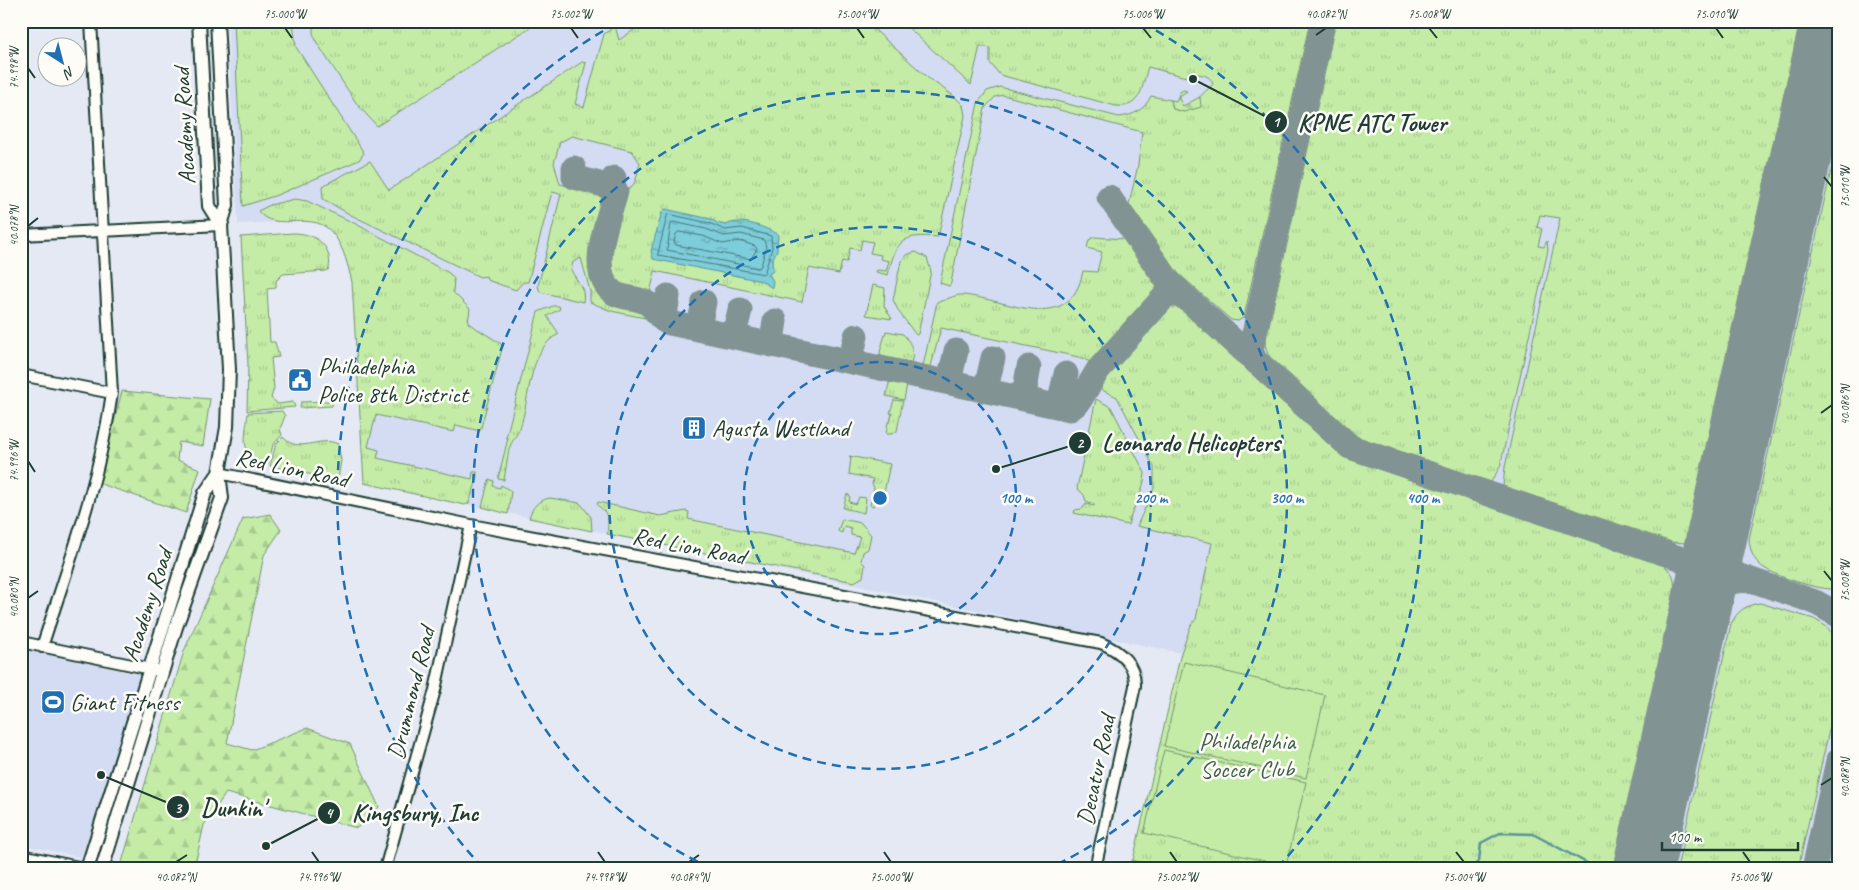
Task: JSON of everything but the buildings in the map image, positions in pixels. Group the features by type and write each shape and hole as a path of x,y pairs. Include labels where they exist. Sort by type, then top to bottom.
{"main road":[{"name":"Academy Road","path":"199,21 209,206 221,225"},
{"name":"Academy Road","path":"102,869 162,672 222,498 219,473 227,427 229,369 221,225 227,205 217,21"},
{"name":"Academy Road","path":"87,869 205,493 219,473"}],"street":[{"path":"42,646 94,485 104,448 112,393 91,21"},
{"path":"21,235 221,225"},
{"path":"21,375 112,393"},
{"name":"Red Lion Road","path":"219,473 471,525 1102,643 1114,648 1124,658 1135,679"},
{"name":"Drummond Road","path":"385,869 435,690 471,525"},
{"path":"21,642 149,667 162,672"},
{"name":"Decatur Road","path":"1095,869 1135,679"},
{"path":"21,855 87,869"}],"shaded area":[{"path":"227,21 1838,21 1838,869 1303,869 1337,682 1181,653 364,483 352,282 344,255 334,234 322,225 308,220 238,224"},
{"path":"21,648 142,675 84,858 21,844"}],"green space":[{"path":"234,21 293,21 296,47 364,153 359,160 277,195 243,206"},
{"path":"313,21 540,21 377,126 357,104 317,43 313,33"},
{"path":"647,21 865,21 928,78 954,96 963,105 965,116 938,237 908,238 902,242 894,254 888,275 876,272 877,270 886,271 889,261 880,259 881,255 870,253 873,242 862,240 860,250 850,248 847,262 842,261 839,274 809,268 802,302 655,271 649,298 624,291 615,286 609,281 605,265 618,204 622,196 634,183 640,163 632,151 572,136 560,142 554,163 560,184 609,197 595,250 594,264 596,277 601,288 610,298 623,304 647,309 645,318 611,311 590,302 590,291 581,258 573,262 571,270 582,289 583,302 540,292 538,286 561,194 552,192 528,282 523,282 516,290 487,280 486,276 480,277 351,215 323,199 322,188 326,184 370,161 389,190 582,62 586,63 575,104 584,107 604,34 615,26 619,40"},
{"path":"901,21 1310,21 1244,317 1238,321 1231,320 1178,273 1129,204 1138,165 1142,132 1003,95 995,97 985,108 951,283 949,286 940,283 978,103 987,91 1000,87 1119,117 1138,111 1151,96 1171,100 1173,109 1184,112 1213,84 1210,78 1204,75 1190,74 1186,77 1148,67 1140,94 1136,100 1125,106 1116,106 1000,75 990,63 990,48 980,46 971,85"},
{"path":"1336,21 1800,21 1685,543 1672,542 1503,486 1505,467 1560,218 1540,215 1537,227 1542,229 1538,246 1544,247 1547,241 1548,250 1500,467 1491,482 1358,437 1268,355 1265,344"},
{"path":"1183,90 1187,91 1178,97 1183,106 1200,97 1201,107 1184,112 1173,109 1171,100 1176,101 1180,92"},
{"path":"1838,139 1838,589 1830,589 1797,582 1765,569 1753,556 1749,539"},
{"path":"295,199 307,201 354,223 449,273 454,279 453,292 470,309 468,323 503,345 480,431 456,425 454,432 376,415 368,447 379,450 377,458 472,479 473,472 477,472 477,480 469,503 465,505 364,483 352,282 343,251 334,235 326,227 306,221 274,221 265,218 258,211 270,205"},
{"path":"293,233 308,235 321,242 328,253 330,261 329,269 326,271 283,274 276,281 276,288 267,289 270,342 275,342 279,357 271,358 274,388 271,398 278,404 293,402 295,407 247,411 248,364 241,237"},
{"path":"1094,237 1123,239 1161,293 1095,364 1079,357 941,328 930,370 924,371 923,366 937,302 963,295 1017,307 1051,309 1065,303 1076,291 1083,271 1097,272 1102,252 1087,248 1089,240"},
{"path":"916,252 927,258 931,271 918,334 916,335 899,312 893,300 901,261 906,255"},
{"path":"873,285 885,288 884,306 892,319 866,315"},
{"path":"553,306 559,306 560,309 547,316 559,334 549,341 541,351 532,376 520,428 509,449 504,480 498,479 508,438 506,438 538,312"},
{"name":"Philadelphia Soccer Club","path":"1170,306 1179,308 1343,457 1668,568 1674,581 1674,593 1613,869 1131,869 1181,653 1191,625 1196,619 1212,543 1137,526 1154,488 1154,467 1117,397 1102,390 1098,385 1103,374 1162,309"},
{"path":"886,331 903,334 909,342 913,353 909,367 889,364 882,360 880,352"},
{"path":"896,377 903,379 907,384 904,400 886,396 890,380"},
{"path":"327,387 333,394 332,406 300,408 301,402 329,401 331,398 328,395"},
{"path":"122,391 210,399 203,446 179,442 177,460 200,469 186,513 98,483"},
{"path":"1096,399 1111,407 1145,473 1143,486 1128,525 1074,513 1075,510 1082,509 1086,504 1094,506 1094,504 1086,501 1084,495 1077,488"},
{"path":"894,400 903,401 897,431 886,434 888,422 890,422 892,413 890,413"},
{"path":"282,411 285,416 280,429 282,435 273,445 268,464 258,461 248,451 246,445 248,413"},
{"path":"283,437 289,442 303,445 324,442 338,444 341,460 338,480 270,466 276,444"},
{"path":"849,456 890,464 882,502 877,501 873,506 870,505 874,488 872,484 873,479 849,474 851,458"},
{"path":"489,479 494,481 493,486 500,488 501,485 511,491 508,514 482,507"},
{"path":"847,494 850,496 849,502 856,504 859,497 866,498 864,513 843,508"},
{"path":"550,498 580,503 591,517 592,531 529,518 536,505 542,500"},
{"path":"598,502 660,516 686,511 689,512 688,519 854,553 860,537 851,535 851,528 844,526 842,533 838,531 842,519 861,523 871,535 868,549 863,552 861,561 865,565 863,577 854,582 607,534 606,514 597,505"},
{"path":"270,514 281,530 264,555 227,743 252,750 307,728 350,744 379,807 357,828 226,793 204,825 194,869 120,869 184,651 243,519"},
{"path":"1760,603 1814,619 1827,627 1838,642 1838,690 1798,869 1677,869 1731,624 1742,609"},
{"name":"Philadelphia Soccer Club","path":"1184,662 1325,695 1306,778 1164,746"},
{"path":"1164,750 1306,782 1286,866 1144,833"},
{"path":"1838,837 1838,869 1831,869"},
{"path":"1132,860 1172,869 1130,869"}],"water":[{"path":"665,209 711,219 726,225 745,222 778,234 777,250 772,260 773,271 769,274 773,281 772,288 762,281 653,259 651,251 662,212"}],"waterway":[{"path":"1471,869 1479,861 1481,843 1500,833 1533,834 1598,869"}],"taxiway":[{"path":"1256,362 1251,351 1254,334 1323,21"},
{"path":"574,168 574,177 614,188"},
{"path":"614,178 613,185 616,191 601,245 601,272 605,284 618,295 647,303 660,317 670,323"},
{"path":"1109,197 1168,281 1350,447 1682,559 1691,568 1696,577 1702,600"},
{"path":"956,351 950,377 955,384 1070,409 1078,403 1098,370 1166,295 1176,294 1186,298"},
{"path":"668,296 665,316 670,323 955,384"},
{"path":"704,302 700,322 706,331"},
{"path":"740,310 735,330 741,338"},
{"path":"775,321 772,341 777,346"},
{"path":"856,336 852,354 857,363"},
{"path":"992,392 987,384 993,358"},
{"path":"1029,367 1024,394 1029,400"},
{"path":"1066,374 1062,391 1064,397 1070,398 1087,388"},
{"path":"1721,519 1721,550 1726,563 1737,575 1815,602 1838,615"},
{"path":"1699,619 1707,602 1717,590 1731,582 1740,580 1750,581"},
{"path":"1814,869 1838,761"}],"runway":[{"path":"1643,869 1831,21"}],"place":[{"name":"KPNE ATC Tower","path":"1193,79"},
{"name":"Philadelphia Police 8th District","path":"300,380"},
{"name":"Agusta Westland","path":"694,428"},
{"name":"Leonardo Helicopters","path":"996,469"},
{"name":"Giant Fitness","path":"53,702"},
{"name":"Dunkin'","path":"101,775"},
{"name":"Kingsbury, Inc","path":"266,846"}]}
